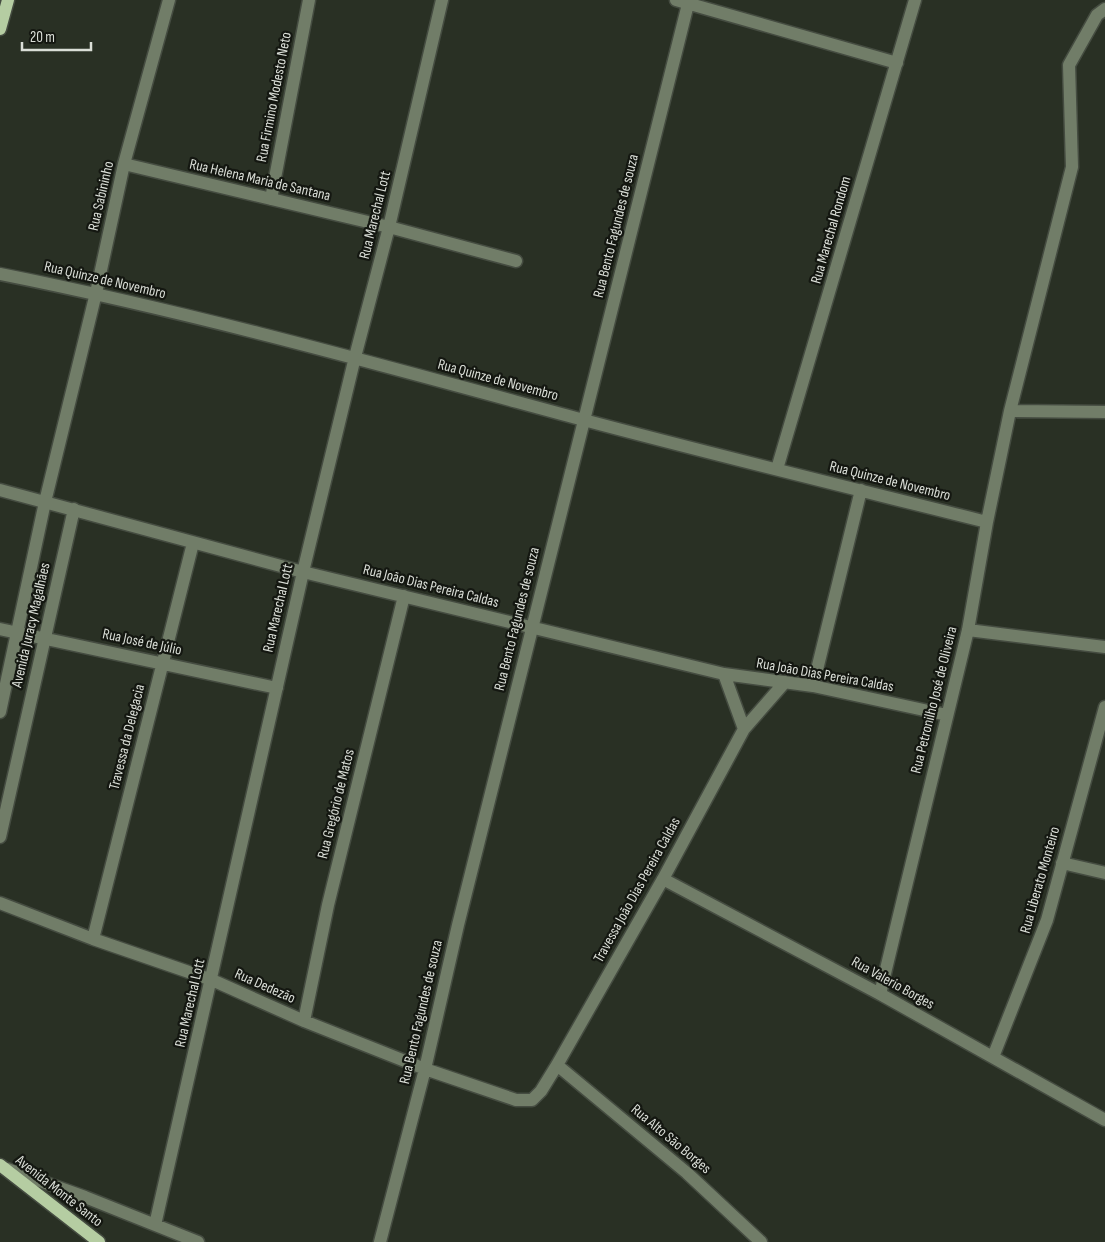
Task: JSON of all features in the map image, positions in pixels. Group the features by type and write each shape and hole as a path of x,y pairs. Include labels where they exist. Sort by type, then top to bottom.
{"main road":[{"path":"0,29 8,0"},
{"name":"Avenida Monte Santo","path":"1,1166 99,1242"}],"street":[{"name":"Rua Sabininho","path":"69,400 96,293 124,164 169,0"},
{"name":"Rua Firmino Modesto Neto","path":"270,199 310,0"},
{"name":"Rua Marechal Lott","path":"155,1226 303,572 355,357 389,227 442,0"},
{"name":"Rua Marechal Rondom","path":"777,469 915,0"},
{"path":"682,2 897,64"},
{"name":"Rua Bento Fagundes de souza","path":"380,1242 425,1069 458,925 584,420 682,2"},
{"name":"Rua Petronilho José de Oliveira","path":"880,994 968,630 987,522 1010,412 1072,167 1069,65 1097,15 1105,9"},
{"name":"Rua Helena Maria de Santana","path":"124,164 389,227 516,261"},
{"name":"Rua Quinze de Novembro","path":"0,274 96,293 355,357 584,420 987,522"},
{"name":"Avenida Juracy Magalhães","path":"0,712 69,400"},
{"path":"1010,412 1105,412"},
{"name":"Rua João Dias Pereira Caldas","path":"0,490 303,572 724,674 814,686 947,715"},
{"path":"814,686 861,490"},
{"name":"Avenida Juracy Magalhães","path":"0,832 74,509"},
{"name":"Travessa da Delegacia","path":"93,939 193,543"},
{"name":"Rua Gregório de Matos","path":"304,1021 331,895 404,596"},
{"name":"Rua José de Júlio","path":"0,629 277,688"},
{"path":"968,630 1105,647"},
{"path":"724,674 744,729"},
{"name":"Travessa João Dias Pereira Caldas","path":"516,1100 526,1101 536,1098 557,1065 663,879 744,729 785,682"},
{"name":"Rua Liberato Monteiro","path":"993,1057 1047,920 1105,707"},
{"path":"1062,863 1105,874"},
{"name":"Rua Valerio Borges","path":"663,879 880,994 1105,1120"},
{"name":"Rua Dedezão","path":"0,903 93,939 212,980 304,1021 425,1069 516,1100"},
{"name":"Rua Alto São Borges","path":"557,1065 687,1173 762,1242"},
{"path":"1,1166 198,1242"}]}
